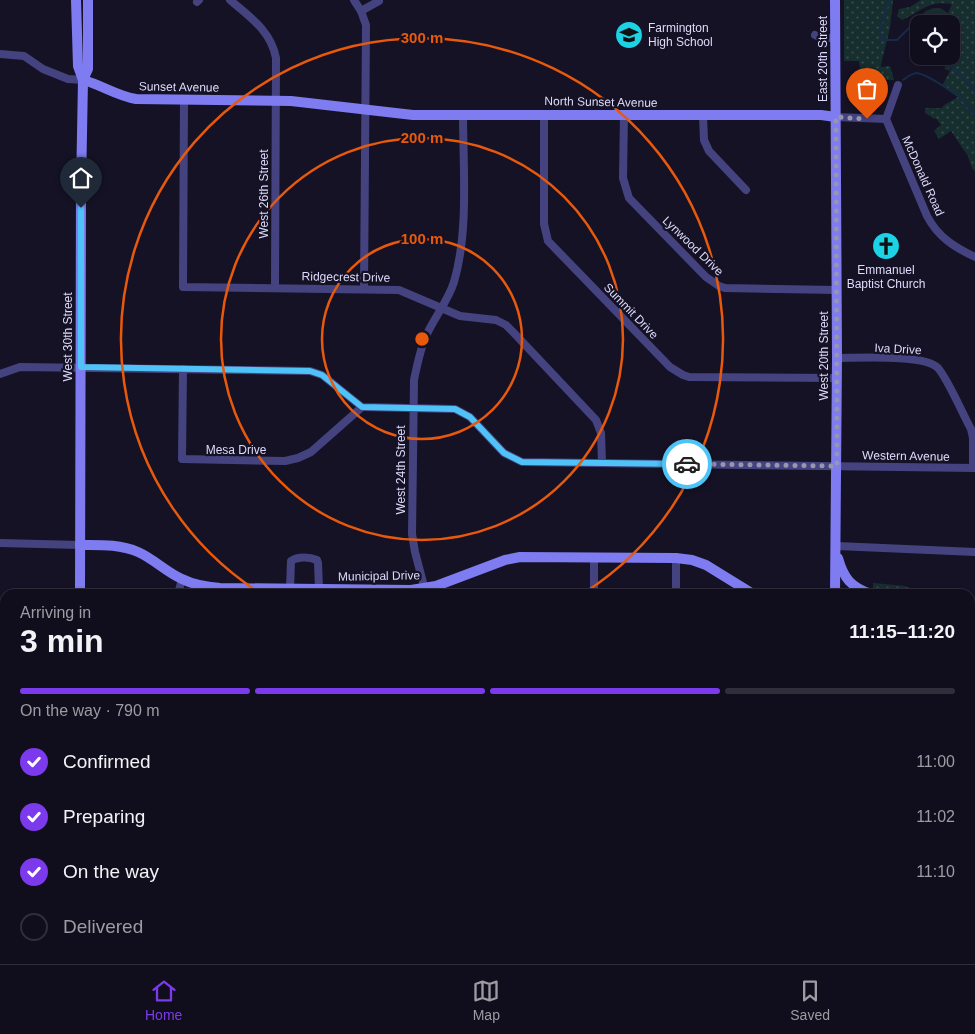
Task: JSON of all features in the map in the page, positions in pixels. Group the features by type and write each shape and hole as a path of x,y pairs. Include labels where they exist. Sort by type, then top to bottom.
{"street":[{"path":"76,0 78,66 83,80"},
{"path":"83,80 88,69 88,0"},
{"name":"West 26th Street","path":"230,0 259,25 272,42 276,58 275,288"},
{"path":"354,0 361,11 366,25 364,288"},
{"name":"East 20th Street","path":"835,0 836,117"},
{"path":"361,11 379,1"},
{"path":"815,35 821,38 835,38"},
{"name":"Sunset Avenue","path":"0,54 24,56 58,75 68,79 83,80 129,98 276,100 309,102 366,110"},
{"name":"West 30th Street","path":"80,589 83,80"},
{"path":"836,117 886,119 898,85"},
{"name":"Ridgecrest Drive","path":"184,100 183,287 364,288 398,290 460,316 496,320 506,325 596,420 601,433 602,463"},
{"name":"North Sunset Avenue","path":"366,110 413,115 624,114 703,116 821,115 836,117"},
{"name":"West 24th Street","path":"424,589 412,534 414,380 418,360 426,337 453,284 463,237 463,114"},
{"name":"Summit Drive","path":"544,114 544,224 548,241 670,367 689,377 837,378"},
{"name":"Lynwood Drive","path":"624,114 623,178 629,198 714,283 725,288 836,290"},
{"path":"703,116 704,140 709,152 746,190"},
{"name":"West 20th Street","path":"835,589 837,549 836,117"},
{"name":"McDonald Road","path":"886,119 932,225 947,242 975,257"},
{"name":"Iva Drive","path":"837,358 919,359 935,365 942,374 971,429 974,468"},
{"path":"0,374 20,367 310,371 322,375 362,407"},
{"name":"Mesa Drive","path":"183,369 182,460 285,461 298,458 311,452 362,407"},
{"name":"Western Avenue","path":"362,407 455,409 470,417 504,453 522,462 974,468"},
{"name":"Municipal Drive","path":"0,543 115,546 138,552 182,579 212,587 238,589"},
{"path":"858,589 850,583 840,565 837,549 975,552"},
{"name":"Municipal Drive","path":"430,589 512,558 533,556 676,558 692,560 706,565 745,589"},
{"path":"594,557 594,589"},
{"path":"290,589 291,561 297,558 317,560 319,589"},
{"path":"676,558 676,589"},
{"path":"179,589 182,579"},
{"name":"Municipal Drive","path":"290,589 319,589"}],"green space":[{"path":"844,0 893,0 890,28 881,67 890,66 894,80 871,80 870,73 860,71 859,61 844,61"},
{"path":"921,0 975,0 975,171 972,169 968,156 951,131 939,139 934,131 941,125 936,118 925,113 925,108 942,108 958,97 942,86 953,65 960,65 960,15 949,15 948,13 952,4 943,3 930,5 902,20 897,16 899,9 910,7"},
{"path":"934,8 942,9 949,15 921,15"},
{"path":"945,65 953,65 949,71 945,69"},
{"path":"873,583 905,586 911,589 873,589"}],"waterway":[{"path":"889,0 879,31 883,40 897,40 910,27"},
{"path":"929,15 938,15"},
{"path":"949,65 969,82 975,93"},
{"path":"903,80 915,73 926,76 956,94 975,114"}],"way so far":[{"path":"687,464 837,466 836,117 867,119"}],"place":[{"name":"Farmington High School","path":"629,35"},
{"name":"Emmanuel Baptist Church","path":"886,246"}],"route":[{"path":"81,208 81,367 310,371 322,375 362,407 455,409 470,417 504,453 522,462 687,464"}]}
